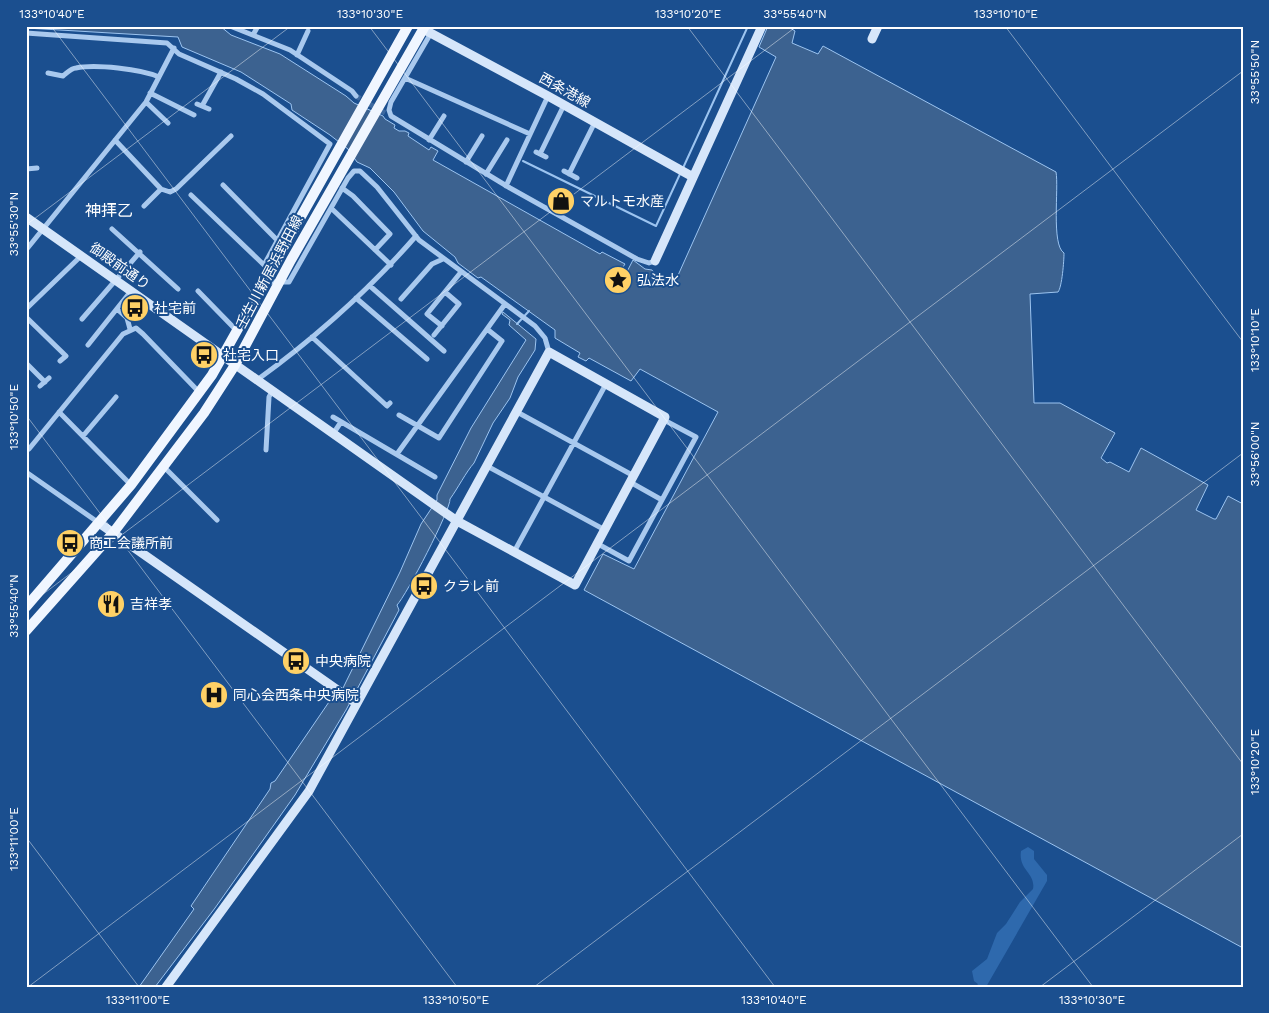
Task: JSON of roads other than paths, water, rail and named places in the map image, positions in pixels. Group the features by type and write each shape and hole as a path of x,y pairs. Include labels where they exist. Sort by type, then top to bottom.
{"main road":[{"name":"壬生川新居浜野田線","path":"26,607 131,485 199,392 264,282 276,252 341,146 408,26"},
{"name":"壬生川新居浜野田線","path":"26,631 113,533 204,413 235,365 279,281 348,158 380,112 424,29"}],"street":[{"path":"230,26 296,54 356,96"},
{"path":"254,35 258,26"},
{"path":"380,112 391,116 506,186 637,259 649,263 655,260 762,26"},
{"path":"872,39 878,26"},
{"path":"391,116 389,110 392,102 405,78 424,29"},
{"name":"西条港線","path":"424,29 595,122 693,178"},
{"path":"296,54 308,31"},
{"path":"26,33 167,43 179,54 221,72 263,94 330,144 278,241 276,252 264,266 191,195"},
{"path":"26,250 146,102 174,48"},
{"path":"48,73 63,76 74,68 122,68 146,71 159,77"},
{"path":"209,109 199,105 221,72"},
{"path":"405,78 530,134"},
{"path":"150,94 194,116"},
{"path":"506,186 548,96"},
{"path":"146,102 168,123"},
{"path":"541,154 564,105"},
{"path":"429,140 444,116"},
{"path":"577,178 567,172 595,122"},
{"path":"114,140 165,192 176,189 231,136"},
{"path":"466,162 482,136"},
{"path":"486,174 507,140"},
{"path":"26,169 37,168"},
{"path":"264,282 289,282 342,188 351,174 360,171 378,187 416,236 443,259 541,332 549,352 665,417 664,420 696,437 629,561 598,544 664,420"},
{"path":"223,185 278,241"},
{"path":"342,188 353,196 390,234 375,250"},
{"path":"144,206 161,190"},
{"path":"331,208 391,265"},
{"name":"御殿前通り","path":"26,217 454,520 575,585 598,544"},
{"path":"112,229 140,252 178,289"},
{"path":"257,380 312,337 370,286 416,236"},
{"path":"82,319 140,252"},
{"path":"276,252 291,260"},
{"path":"26,309 81,256"},
{"path":"401,299 432,264 443,259"},
{"path":"442,326 427,314 461,272"},
{"path":"370,286 444,351"},
{"path":"88,345 131,291"},
{"path":"198,291 236,330"},
{"path":"434,335 460,304 445,292"},
{"path":"356,298 427,359"},
{"path":"397,454 505,304"},
{"path":"117,308 126,318 130,330"},
{"path":"26,317 66,356 60,361"},
{"path":"30,449 123,334 130,330 136,328 143,334 199,392"},
{"path":"399,415 438,438 502,341 487,329"},
{"path":"312,337 387,406 390,403"},
{"path":"166,987 308,791 354,702 549,352"},
{"path":"26,362 45,382"},
{"path":"514,552 606,384"},
{"path":"266,450 269,397 272,391"},
{"path":"83,436 116,397"},
{"path":"60,412 131,485"},
{"path":"517,412 574,443 662,500"},
{"path":"333,417 436,477"},
{"path":"332,434 342,422"},
{"path":"487,466 605,530"},
{"path":"164,468 217,520"},
{"path":"26,472 354,702"}],"waterway":[{"path":"683,168 748,26"},
{"path":"523,161 656,226 680,174"},
{"path":"517,324 529,311"}],"tunnel":[{"path":"356,96 385,113"}],"place":[{"name":"マルトモ水産","path":"561,201"},
{"name":"弘法水","path":"618,280"},
{"name":"社宅前","path":"135,308"},
{"name":"社宅入口","path":"204,355"},
{"name":"商工会議所前","path":"70,543"},
{"name":"クラレ前","path":"424,586"},
{"name":"吉祥孝","path":"111,604"},
{"name":"中央病院","path":"296,661"},
{"name":"同心会西条中央病院","path":"214,695"}],"district":[{"name":"神拝乙","path":"109,210"}]}
